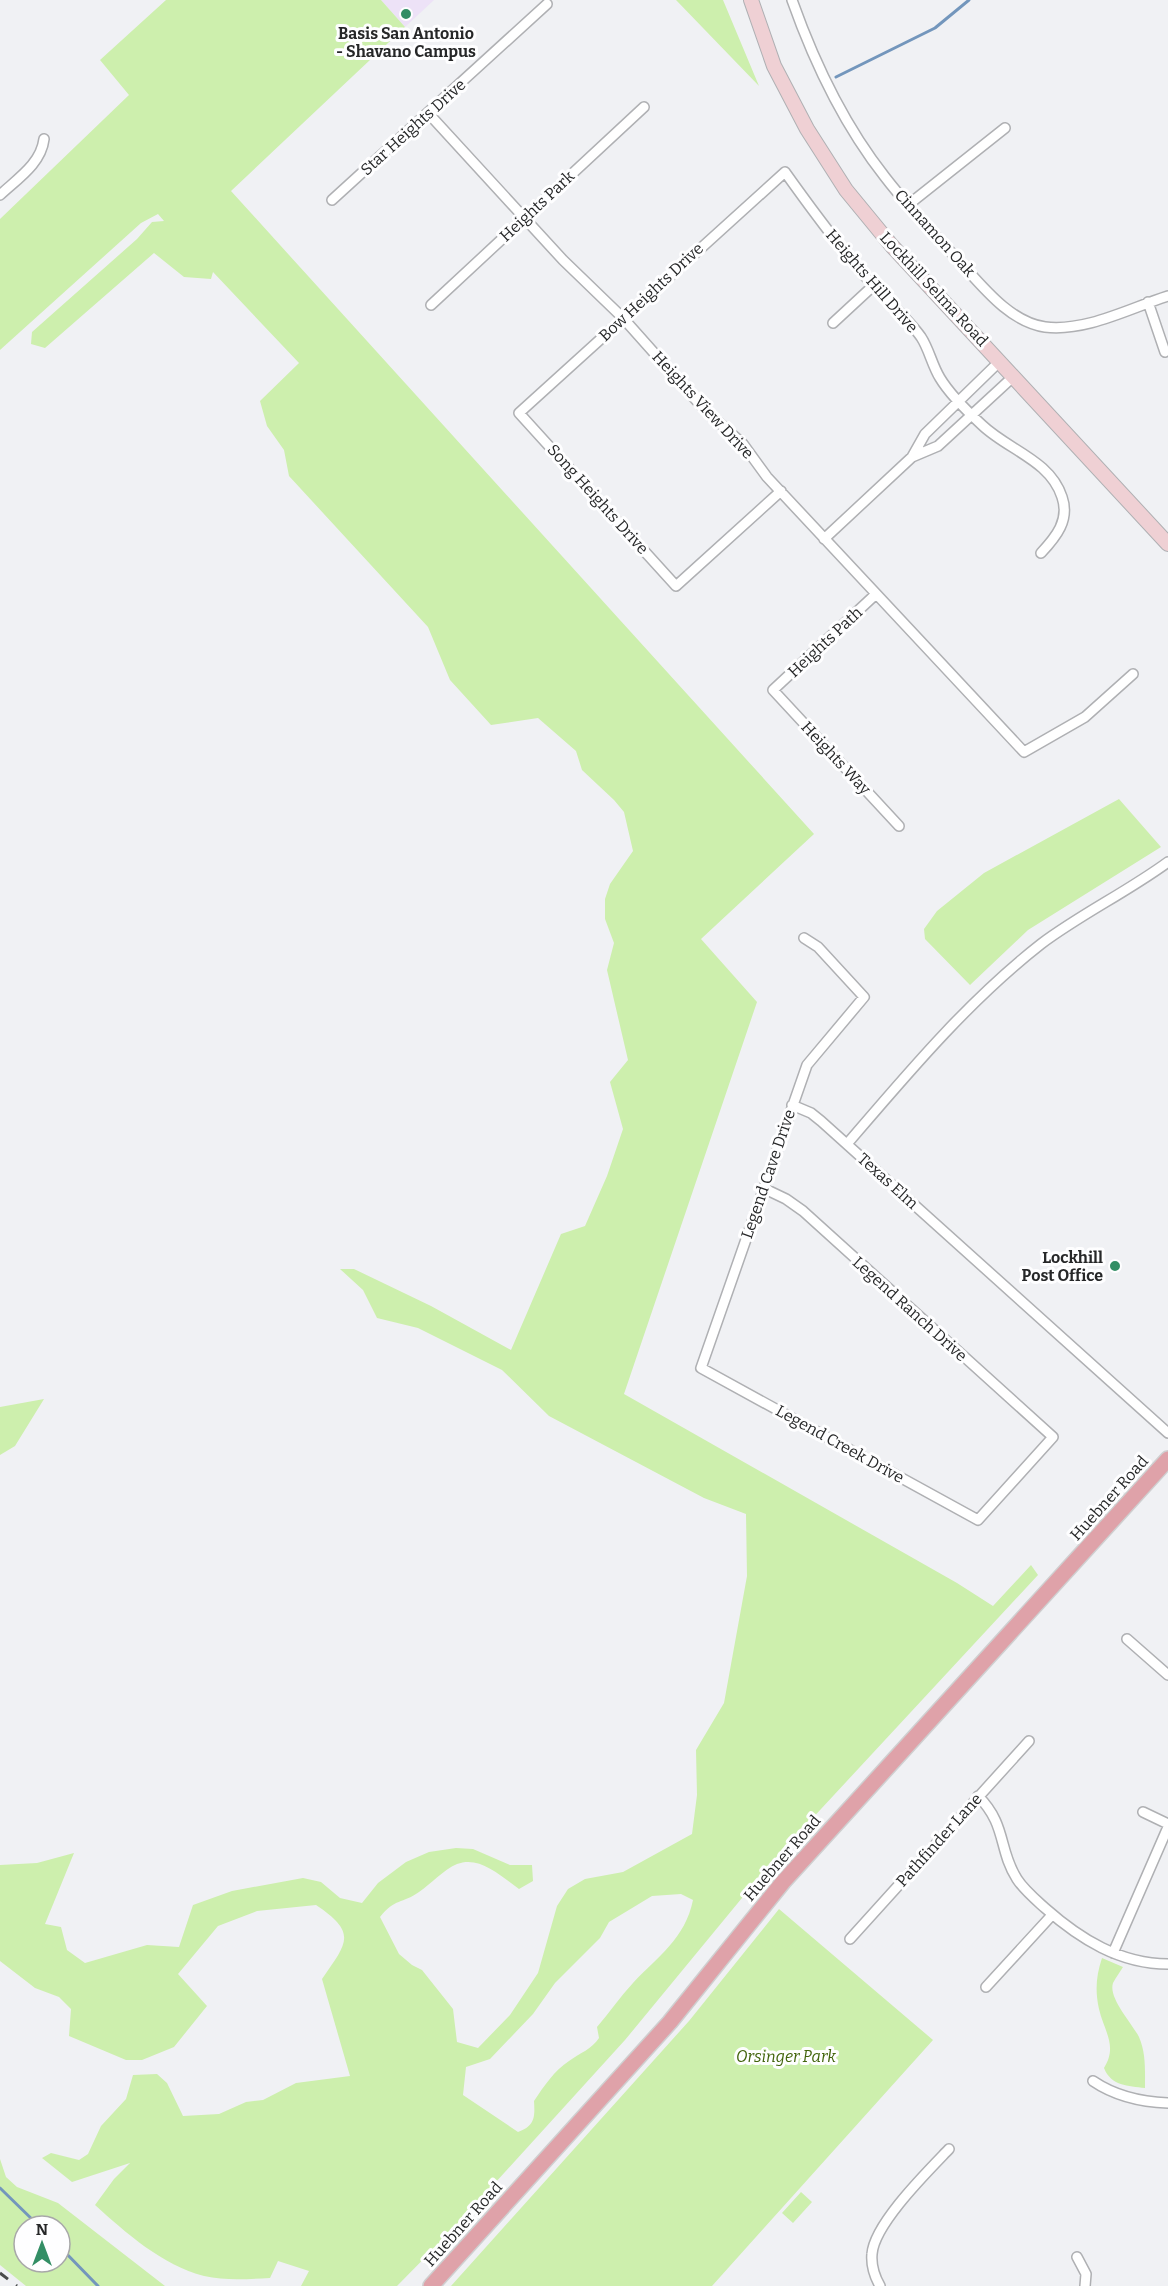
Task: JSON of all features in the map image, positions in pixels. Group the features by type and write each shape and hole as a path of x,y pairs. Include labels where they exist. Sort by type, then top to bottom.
{"main road":[{"name":"Lockhill Selma Road","path":"751,0 774,66 807,129 846,190 892,246 1168,544"},
{"name":"Huebner Road","path":"431,2286 670,2022 783,1882 1168,1460"}],"street":[{"name":"Cinnamon Oak","path":"792,0 817,64 858,139 908,205 1008,310 1028,322 1045,327 1065,327 1092,322 1168,296"},
{"name":"Star Heights Drive","path":"332,200 547,4"},
{"name":"Heights Park","path":"431,305 644,107"},
{"name":"Heights View Drive","path":"429,114 563,260 623,318 704,409 743,444 767,477 1024,752 1085,717 1133,674"},
{"path":"908,205 1005,128"},
{"path":"0,195 37,160 42,152 44,139"},
{"name":"Heights Hill Drive","path":"785,172 831,236 873,286 920,336 940,378 959,401 999,440 1042,468 1062,496 1065,510 1063,524 1055,539 1041,553"},
{"name":"Bow Heights Drive","path":"519,413 785,172"},
{"path":"833,323 873,286"},
{"path":"1148,302 1165,352"},
{"path":"824,538 912,457 925,434 1000,361"},
{"path":"912,457 938,446 1014,376"},
{"name":"Song Heights Drive","path":"519,413 676,586 781,492"},
{"name":"Heights Path","path":"773,690 876,594"},
{"name":"Heights Way","path":"773,690 899,826"},
{"name":"Texas Elm","path":"1168,862 1043,943 1003,975 896,1086 847,1144 1168,1433"},
{"name":"Legend Cave Drive","path":"701,1368 807,1065 864,997 818,947 804,938"},
{"path":"792,1105 811,1113 847,1144"},
{"name":"Legend Ranch Drive","path":"763,1188 786,1199 803,1211 1053,1437 978,1520"},
{"name":"Legend Creek Drive","path":"701,1368 978,1520"},
{"path":"1127,1640 1168,1675"},
{"name":"Pathfinder Lane","path":"850,1939 1029,1741"},
{"path":"978,1796 994,1815 1017,1878 1027,1892 1052,1915 1083,1939 1113,1953 1140,1962 1168,1964"},
{"path":"1113,1953 1168,1825 1143,1812"},
{"path":"986,1987 1052,1915"},
{"path":"1093,2080 1107,2091 1126,2097 1168,2103"},
{"path":"879,2286 872,2254 881,2230 920,2177 948,2149"},
{"path":"1077,2257 1086,2274 1084,2286"}],"shaded area":[{"name":"Basis San Antonio - Shavano Campus","path":"381,0 434,0 405,27"}],"green space":[{"path":"166,0 381,0 405,27 231,191 814,834 701,939 757,1002 624,1394 957,1583 993,1606 1031,1565 1038,1575 770,1864 625,2040 454,2228 397,2286 301,2286 309,2271 278,2261 270,2278 220,2279 189,2271 145,2247 95,2205 114,2179 130,2163 72,2182 42,2158 51,2153 79,2160 88,2154 101,2126 126,2099 133,2075 157,2074 167,2083 183,2116 219,2114 246,2102 263,2100 296,2083 350,2076 322,1979 342,1947 343,1931 338,1923 316,1905 257,1911 218,1926 178,1974 207,2006 174,2047 142,2060 126,2060 69,2036 71,2009 59,1997 35,1988 0,1961 0,1865 37,1863 74,1853 45,1924 61,1927 67,1950 85,1963 147,1945 179,1947 193,1905 232,1891 303,1878 321,1882 340,1898 362,1903 378,1883 406,1862 429,1852 456,1848 473,1849 510,1865 532,1865 533,1881 519,1889 498,1873 482,1865 474,1862 457,1864 413,1896 394,1904 380,1917 399,1954 422,1970 453,2009 457,2042 478,2048 510,2015 538,1973 557,1906 568,1889 585,1879 623,1872 692,1834 697,1795 696,1750 724,1703 747,1576 746,1514 704,1498 549,1416 502,1370 418,1328 377,1318 363,1290 340,1269 354,1269 431,1306 511,1350 561,1234 585,1226 607,1176 623,1129 610,1082 628,1060 607,970 614,943 605,919 605,899 610,884 633,851 624,812 582,770 576,751 538,718 491,725 450,680 428,627 289,476 284,450 267,426 260,401 299,363 213,272 211,279 184,277 154,253 45,348 31,344 32,332 137,239 152,222 164,221 158,214 141,223 0,350 0,219 129,95 100,60","holes":["681,1894 693,1900 684,1926 677,1936 628,1988 597,2027 599,2038 596,2042 564,2065 546,2084 534,2101 534,2116 528,2127 518,2132 463,2095 466,2067 490,2059 533,2014 555,1983 600,1938 609,1922 652,1896"]},
{"path":"676,0 723,0 759,86"},
{"path":"1119,799 1161,847 1028,930 970,985 925,939 924,929 937,911 984,873"},
{"path":"44,1399 15,1446 0,1455 0,1407"},
{"name":"Orsinger Park","path":"779,1909 933,2040 712,2286 451,2286 689,2021"},
{"path":"1102,1958 1123,1967 1112,1989 1117,2003 1136,2031 1143,2049 1145,2088 1126,2086 1116,2082 1104,2068 1110,2053 1110,2045 1097,1996 1097,1977"},
{"path":"0,2159 6,2177 17,2187 58,2203 165,2286 26,2286 0,2265"},
{"path":"801,2192 812,2202 793,2223 782,2213"}],"waterway":[{"path":"836,77 935,28 969,0"},
{"path":"0,2188 27,2214"},
{"path":"72,2259 98,2286"}],"railway":[{"path":"0,2273 17,2286"}],"place":[{"name":"Basis San Antonio - Shavano Campus","path":"406,14"},
{"name":"Lockhill Post Office","path":"1115,1266"}]}
